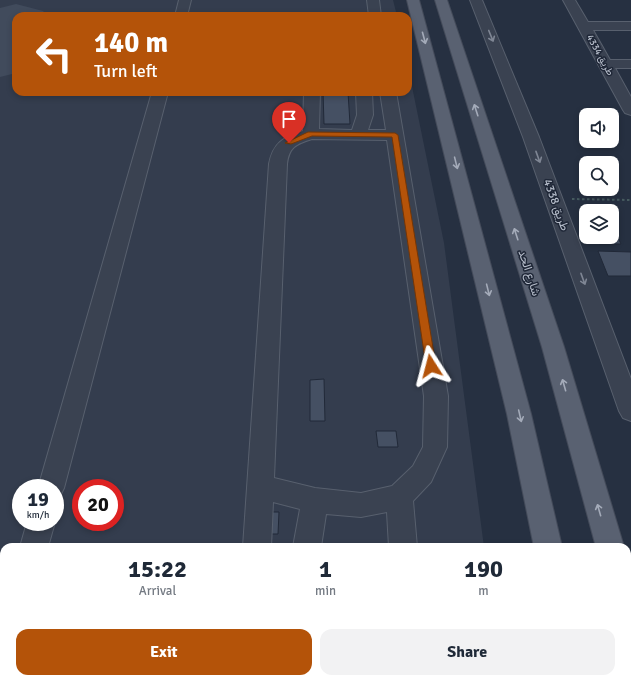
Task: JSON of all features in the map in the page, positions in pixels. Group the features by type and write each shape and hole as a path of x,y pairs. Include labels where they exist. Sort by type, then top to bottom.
{"main road":[{"path":"414,0 520,414 547,543"},
{"name":"شارع الحد","path":"441,0 553,347 609,543"}],"street":[{"path":"182,12 185,0"},
{"path":"373,0 374,12"},
{"name":"طريق 4338","path":"476,0 531,137 631,411"},
{"name":"طريق 4334","path":"568,0 604,64 626,94 631,110"},
{"path":"584,26 631,26"},
{"path":"604,64 631,64"},
{"path":"52,479 159,96"},
{"path":"311,134 312,96"},
{"path":"359,134 365,115 364,96"},
{"path":"260,487 315,500 361,505 399,497 422,474 435,447 436,396 389,96"},
{"path":"257,543 278,164 280,152 284,147 296,139 311,134 395,135"},
{"path":"399,497 403,543"},
{"path":"308,543 315,500"},
{"path":"35,543 38,531"}],"path":[{"path":"554,199 631,200"}],"shaded area":[{"path":"0,0 393,0 396,12 12,12 12,96 412,96 412,87 444,243 483,543 0,543"}],"building":[{"path":"323,96 348,96 350,124 324,124"},
{"path":"598,251 631,252 631,276 608,276"},
{"path":"324,379 325,421 310,421 310,380"},
{"path":"376,431 396,431 398,447 378,447"},
{"path":"268,512 279,512 278,534 267,534"}],"runway":[{"path":"0,53 12,34"}],"route":[{"path":"289,143 311,134 395,135 431,366"}]}
